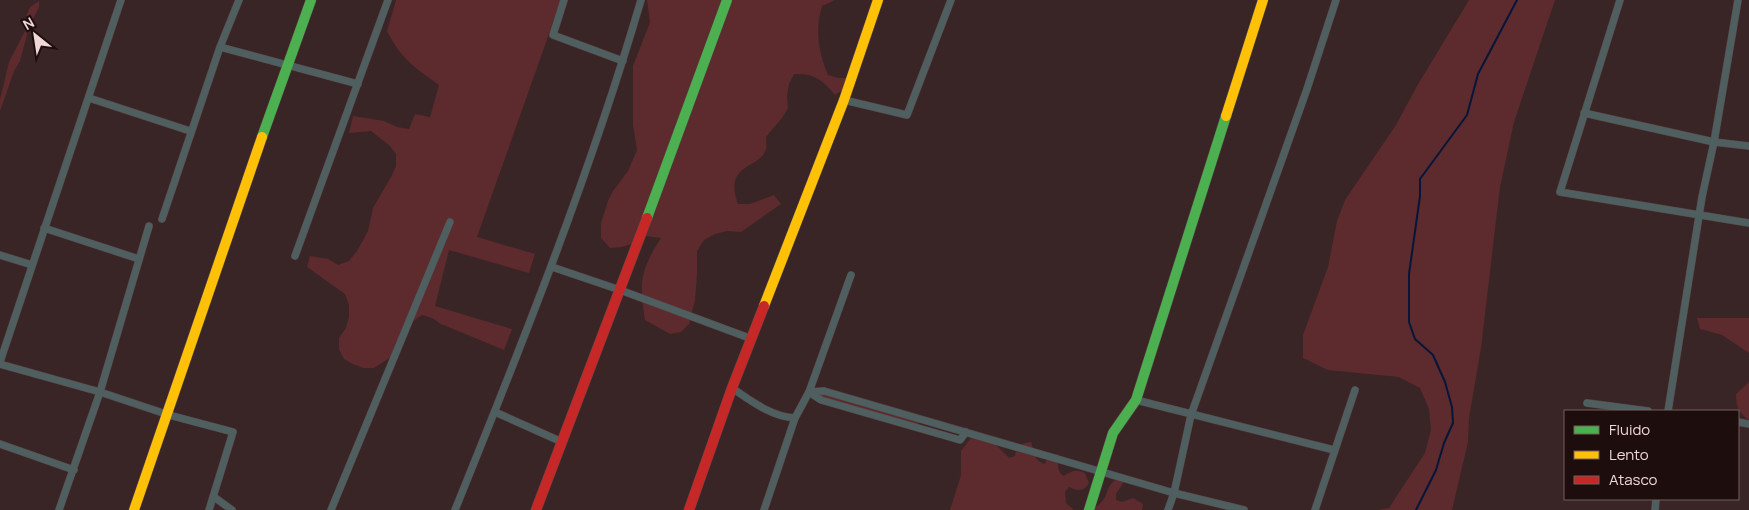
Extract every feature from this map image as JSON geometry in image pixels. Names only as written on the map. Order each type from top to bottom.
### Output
[{"type":"street","points":[[121,0],[0,363],[233,432],[209,510]]},
{"type":"street","points":[[134,510],[169,414],[311,0]]},
{"type":"street","points":[[295,256],[388,0]]},
{"type":"street","points":[[564,0],[552,35],[623,61]]},
{"type":"street","points":[[455,510],[552,267],[587,171],[641,0]]},
{"type":"street","points":[[536,510],[620,290],[727,0]]},
{"type":"street","points":[[689,510],[732,388],[844,100],[878,0]]},
{"type":"street","points":[[844,100],[908,114],[951,0]]},
{"type":"street","points":[[1089,510],[1113,433],[1136,400],[1262,0]]},
{"type":"street","points":[[1168,510],[1174,493],[1191,415],[1307,89],[1336,0]]},
{"type":"street","points":[[1620,0],[1560,192],[1749,223]]},
{"type":"street","points":[[1668,410],[1699,216],[1714,142],[1738,0]]},
{"type":"street","points":[[162,219],[190,131],[237,2]]},
{"type":"street","points":[[220,47],[358,84]]},
{"type":"street","points":[[89,98],[190,131]]},
{"type":"street","points":[[1584,113],[1714,142],[1749,146]]},
{"type":"street","points":[[331,510],[450,222]]},
{"type":"street","points":[[59,510],[100,392],[149,226]]},
{"type":"street","points":[[44,228],[139,260]]},
{"type":"street","points":[[0,255],[32,265]]},
{"type":"street","points":[[552,267],[752,339]]},
{"type":"street","points":[[764,510],[795,418],[809,392],[851,275]]},
{"type":"street","points":[[732,388],[770,412],[795,418]]},
{"type":"street","points":[[1315,510],[1355,390]]},
{"type":"street","points":[[809,392],[824,391],[1174,493],[1244,510]]},
{"type":"street","points":[[809,392],[821,400],[960,440],[966,432]]},
{"type":"street","points":[[1136,400],[1334,450]]},
{"type":"street","points":[[1587,403],[1640,410]]},
{"type":"street","points":[[495,412],[562,442]]},
{"type":"street","points":[[0,444],[74,470]]},
{"type":"street","points":[[214,498],[232,510]]},
{"type":"shaded area","points":[[396,0],[561,0],[477,237],[535,254],[529,273],[449,250],[435,306],[512,329],[504,350],[422,315],[412,322],[394,354],[374,368],[363,368],[344,359],[339,349],[339,338],[346,328],[349,317],[349,305],[345,294],[307,267],[310,256],[328,259],[338,265],[349,261],[368,231],[373,208],[396,166],[396,154],[389,145],[371,131],[349,133],[353,116],[384,121],[397,127],[409,129],[415,114],[430,117],[439,85],[409,62],[392,41],[387,31]]},
{"type":"shaded area","points":[[647,0],[835,0],[822,6],[818,32],[820,49],[828,75],[839,78],[851,78],[844,89],[835,95],[818,78],[794,74],[789,84],[788,108],[766,137],[766,148],[762,156],[744,169],[735,181],[738,204],[750,204],[774,195],[781,204],[741,232],[727,231],[715,234],[704,240],[697,251],[695,300],[689,324],[681,332],[670,334],[645,320],[642,296],[645,268],[661,238],[645,236],[635,243],[610,248],[601,238],[601,223],[608,201],[628,171],[637,150],[633,125],[633,66],[650,22]]},
{"type":"shaded area","points":[[1469,0],[1555,0],[1514,122],[1500,187],[1481,348],[1469,418],[1468,442],[1452,510],[1378,510],[1389,508],[1425,453],[1431,430],[1429,409],[1420,388],[1399,377],[1328,370],[1303,358],[1303,335],[1328,267],[1337,221],[1345,200],[1396,125],[1417,86]]},
{"type":"shaded area","points":[[39,1],[39,7],[29,27],[20,61],[14,71],[0,111],[0,100],[9,62],[25,31],[25,19],[30,7]]},
{"type":"shaded area","points":[[1697,318],[1749,318],[1749,353],[1722,335],[1700,329]]},
{"type":"shaded area","points":[[1749,382],[1749,420],[1739,409],[1736,394]]},
{"type":"shaded area","points":[[819,393],[918,421],[919,423],[917,425],[819,397]]},
{"type":"shaded area","points":[[970,439],[992,441],[1009,458],[1015,456],[1017,450],[1024,443],[1031,442],[1038,460],[1045,464],[1051,454],[1058,454],[1058,469],[1061,474],[1064,476],[1074,471],[1079,471],[1085,473],[1089,483],[1083,489],[1078,490],[1069,487],[1065,492],[1066,503],[1074,510],[950,510],[961,475],[961,451]]},
{"type":"shaded area","points":[[1119,478],[1126,479],[1116,494],[1116,500],[1122,502],[1133,498],[1143,504],[1142,510],[1090,510],[1102,501],[1111,484]]},
{"type":"waterway","points":[[1416,510],[1436,470],[1444,443],[1453,423],[1452,407],[1445,382],[1433,355],[1415,339],[1409,322],[1409,274],[1420,196],[1420,179],[1467,115],[1478,74],[1517,0]]},
{"type":"traffic: fast","points":[[262,137],[311,0]]},
{"type":"traffic: fast","points":[[647,218],[727,0]]},
{"type":"traffic: fast","points":[[1089,510],[1113,433],[1136,400],[1226,116]]},
{"type":"traffic: slow","points":[[764,306],[844,100],[878,0]]},
{"type":"traffic: slow","points":[[1226,116],[1263,0]]},
{"type":"traffic: slow","points":[[134,510],[262,137]]},
{"type":"traffic: jam","points":[[536,510],[647,218]]},
{"type":"traffic: jam","points":[[689,510],[732,388],[764,306]]}]
